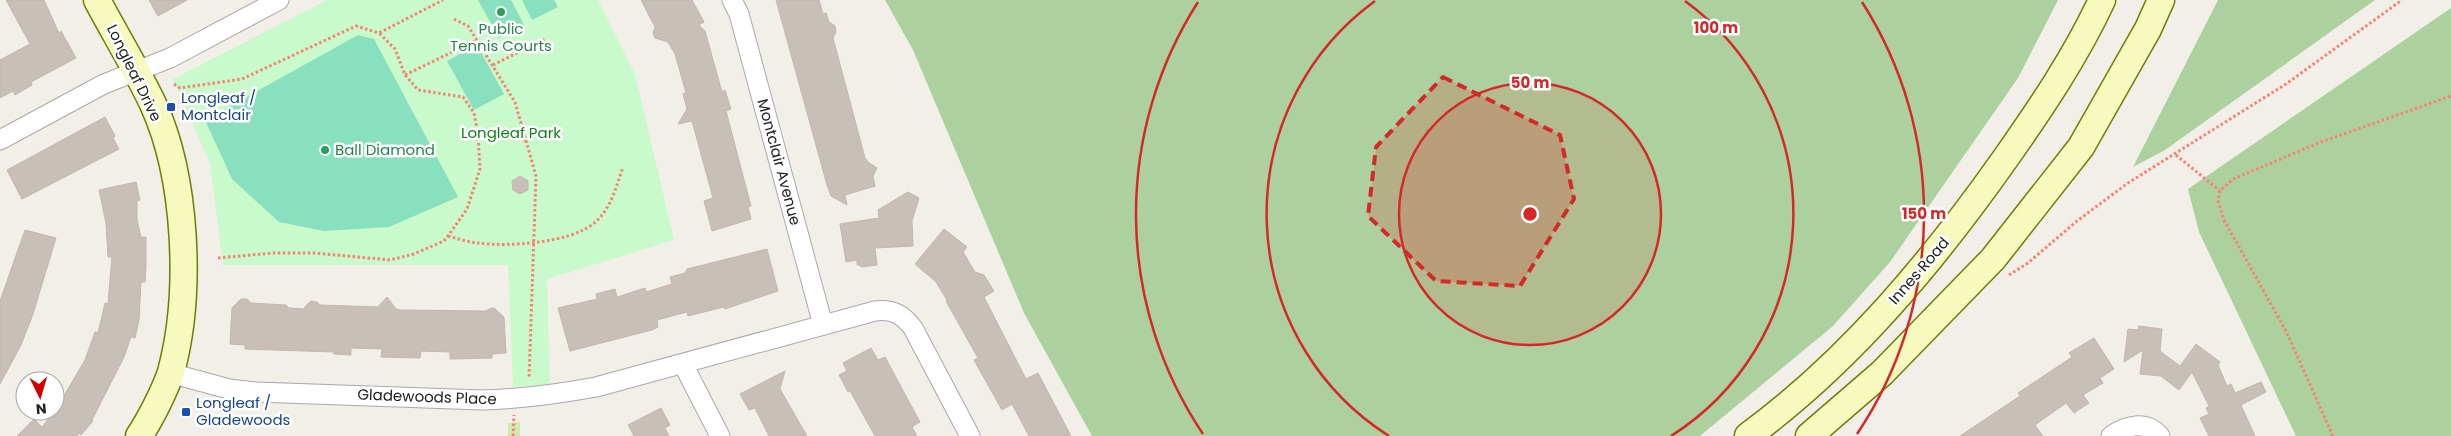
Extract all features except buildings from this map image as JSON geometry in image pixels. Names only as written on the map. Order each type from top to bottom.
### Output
[{"type":"main road","name":"Longleaf Drive","points":[[97,0],[153,104],[168,148],[183,242],[182,290],[176,344],[170,373],[139,436]]},
{"type":"main road","name":"Innes Road","points":[[1748,436],[1821,376],[1892,304],[1958,226],[2040,110],[2088,31],[2102,0]]},
{"type":"main road","points":[[1809,436],[1882,373],[1993,259],[2080,147],[2148,29],[2161,0]]},
{"type":"street","points":[[0,140],[104,84],[170,58],[279,0]]},
{"type":"street","name":"Montclair Avenue","points":[[732,0],[740,14],[823,325]]},
{"type":"street","name":"Gladewoods Place","points":[[170,373],[229,389],[256,392],[482,400],[528,398],[596,387],[875,311],[886,310],[903,316],[913,328],[970,436]]},
{"type":"street","points":[[682,364],[720,436]]},
{"type":"street","points":[[2110,436],[2124,427],[2137,426],[2147,428],[2160,436]]},
{"type":"path","points":[[379,33],[443,0]]},
{"type":"path","points":[[2002,280],[2028,263],[2078,221],[2128,183],[2176,155],[2286,84],[2402,0]]},
{"type":"path","points":[[454,19],[468,26],[515,102],[536,176],[534,301],[528,398]]},
{"type":"path","points":[[174,84],[180,88],[242,78],[356,26],[379,33],[395,49],[405,75],[418,90],[463,97],[474,113],[478,134],[480,169],[467,209],[444,241],[414,254],[390,260],[306,253],[274,253],[218,258]]},
{"type":"path","points":[[493,65],[546,39]]},
{"type":"path","points":[[405,75],[477,40]]},
{"type":"path","points":[[2333,436],[2286,331],[2224,220],[2218,201],[2220,191],[2233,179],[2321,142],[2451,96]]},
{"type":"path","points":[[478,134],[526,140]]},
{"type":"path","points":[[2176,155],[2220,191]]},
{"type":"path","points":[[448,236],[476,243],[503,245],[576,235],[594,223],[612,200],[623,167]]},
{"type":"highlighted area","points":[[1443,77],[1560,135],[1574,199],[1520,286],[1436,281],[1368,216],[1376,147]]},
{"type":"green space","name":"Longleaf Park","points":[[327,0],[598,0],[635,74],[674,240],[547,279],[550,384],[513,387],[508,265],[223,265],[210,163],[173,79]]},
{"type":"green space","name":"Public Tennis Courts","points":[[478,0],[511,0],[524,25],[499,38]]},
{"type":"green space","name":"Public Tennis Courts","points":[[522,0],[554,0],[558,7],[532,20]]},
{"type":"green space","points":[[885,0],[2058,0],[2018,78],[1890,262],[1833,326],[1700,436],[1092,436],[1024,313],[913,50]]},
{"type":"green space","points":[[2218,0],[2375,0],[2165,150],[2133,167]]},
{"type":"green space","points":[[2451,8],[2451,436],[2296,436],[2199,232],[2188,189]]},
{"type":"green space","name":"Ball Diamond","points":[[358,35],[374,39],[458,197],[389,227],[324,231],[279,222],[232,179],[205,120]]},
{"type":"green space","points":[[477,45],[504,94],[474,110],[447,61]]},
{"type":"green space","points":[[520,422],[520,436],[508,436],[508,423]]},
{"type":"place","name":"Public Tennis Courts","points":[[501,12]]},
{"type":"place","name":"Longleaf / Montclair","points":[[171,107]]},
{"type":"place","name":"Ball Diamond","points":[[325,150]]},
{"type":"place","name":"Longleaf / Gladewoods","points":[[186,412]]}]
